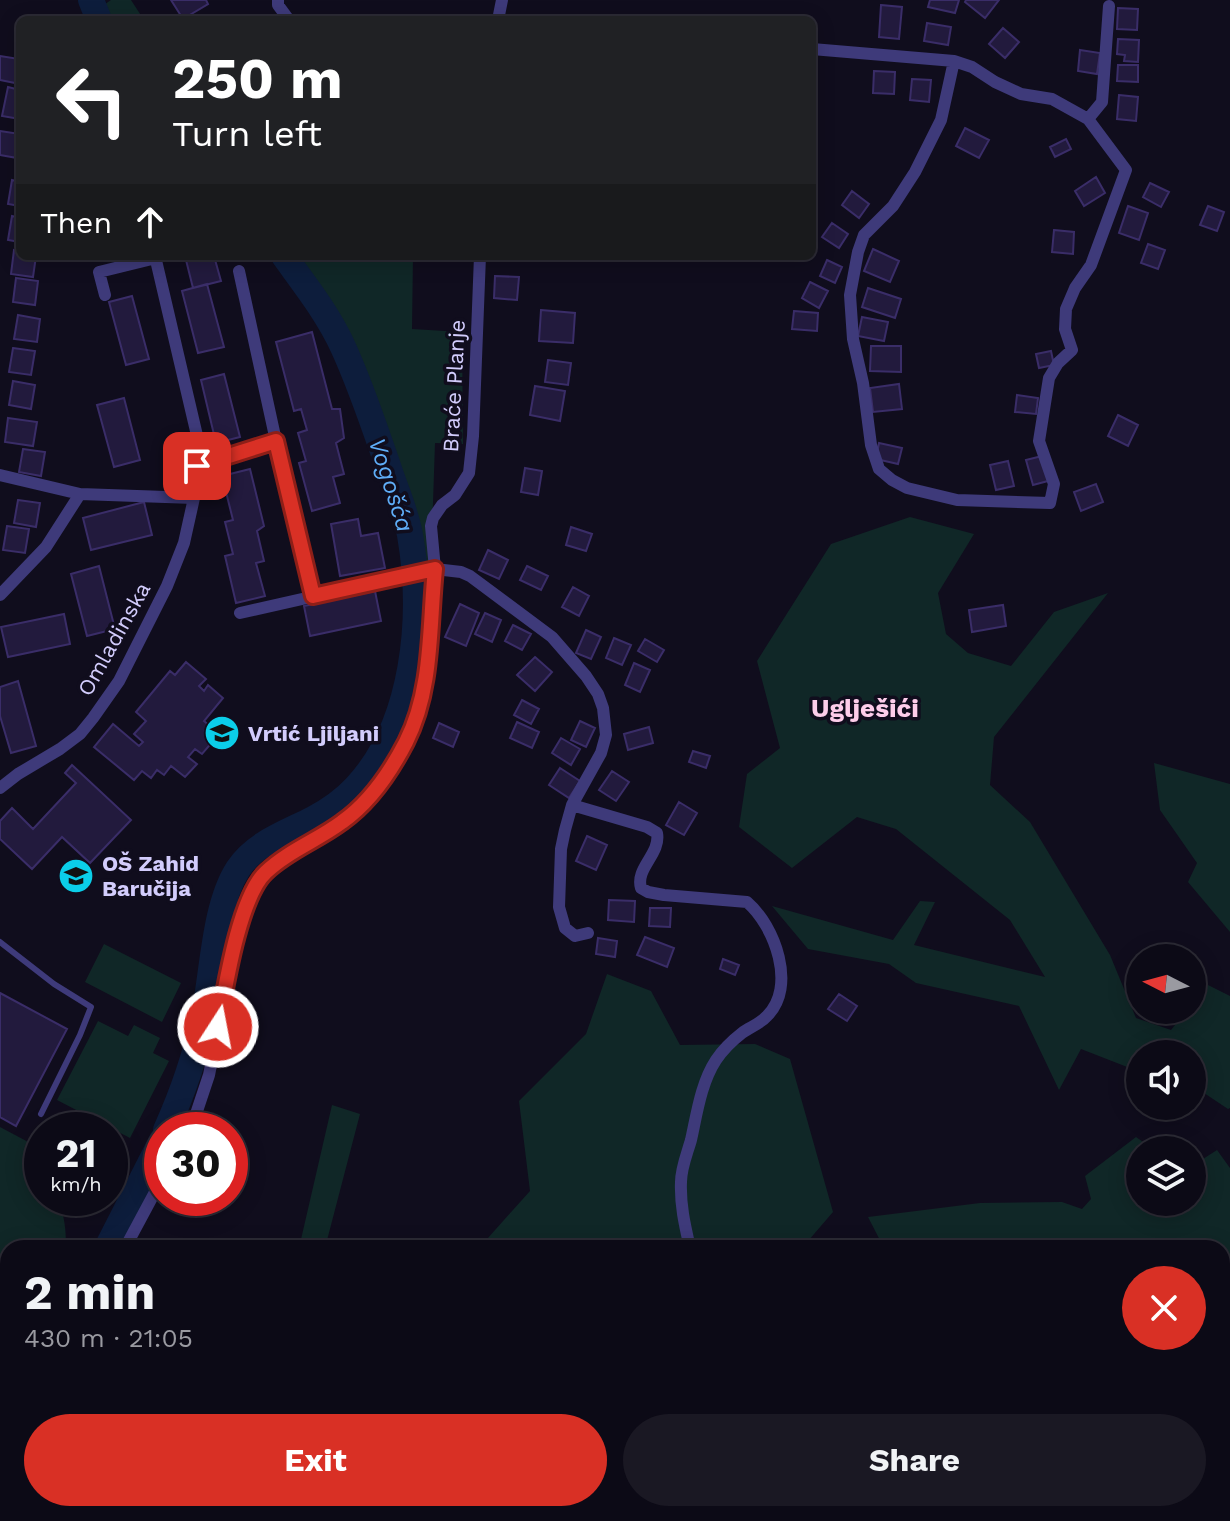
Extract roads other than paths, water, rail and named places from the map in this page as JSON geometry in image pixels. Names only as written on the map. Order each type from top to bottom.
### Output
[{"type":"street","points":[[1088,119],[1102,102],[1109,6]]},
{"type":"street","points":[[816,49],[954,61],[972,67],[1021,94],[1052,99],[1088,119],[1126,170],[1091,265],[1075,288],[1066,309],[1065,329],[1072,350],[1058,363],[1049,378],[1039,441],[1054,484],[1050,503],[957,500],[907,488],[879,469],[871,445],[863,383],[853,339],[850,295],[858,252],[864,235],[893,206],[915,172],[941,120],[954,61]]},
{"type":"street","name":"Omladinska","points":[[105,295],[99,272],[145,260]]},
{"type":"street","name":"Omladinska","points":[[0,788],[80,734],[119,681],[167,586],[184,543],[194,498],[199,444],[157,260]]},
{"type":"street","name":"Braće Planje","points":[[197,1112],[209,1075],[234,951],[249,897],[264,873],[361,806],[391,768],[418,713],[428,654],[431,526],[442,505],[455,495],[469,473],[480,260]]},
{"type":"street","points":[[239,271],[313,596]]},
{"type":"street","points":[[197,466],[276,441]]},
{"type":"street","points":[[0,475],[80,494],[194,498]]},
{"type":"street","points":[[0,595],[46,547],[80,494]]},
{"type":"street","points":[[240,613],[430,570],[461,572],[552,637],[586,676],[603,708],[606,735],[601,753],[572,805],[561,849],[559,907],[565,928],[575,936],[588,933]]},
{"type":"street","points":[[572,805],[647,827],[657,833],[659,841],[640,877],[641,888],[664,895],[747,902],[756,909],[778,953],[782,975],[778,999],[768,1015],[742,1033],[717,1058],[703,1087],[681,1179],[682,1213],[688,1240]]},
{"type":"street","points":[[129,1240],[144,1213]]},
{"type":"lane","points":[[0,942],[54,984],[91,1007],[42,1112]]},
{"type":"waterway","name":"Vogošća","points":[[91,0],[97,16]]},
{"type":"waterway","name":"Vogošća","points":[[173,1112],[197,1044],[219,920],[230,884],[253,852],[341,801],[376,761],[403,701],[415,634],[414,566],[406,518],[343,347],[323,311],[287,260]]},
{"type":"waterway","name":"Vogošća","points":[[111,1240],[144,1175]]},
{"type":"place","name":"Vrtić Ljiljani","points":[[222,733]]},
{"type":"place","name":"OŠ Zahid Baručija","points":[[76,876]]},
{"type":"district","name":"Uglješići","points":[[865,708]]}]
